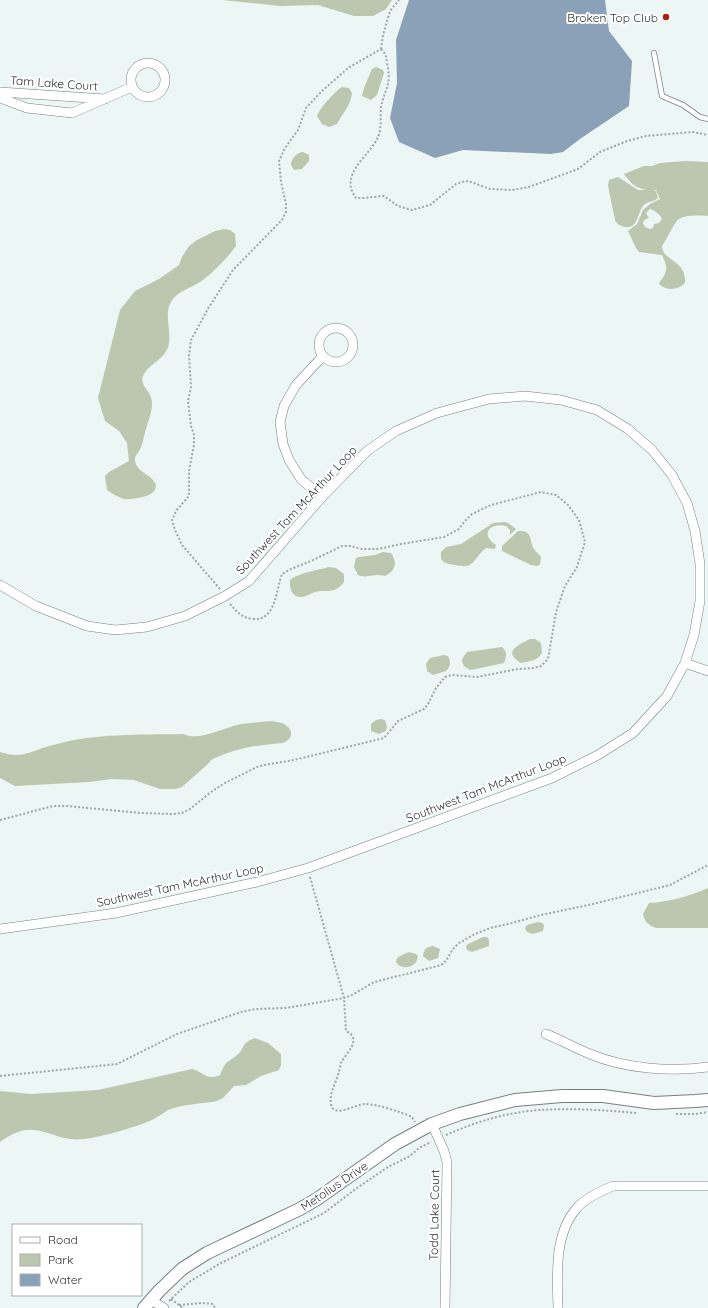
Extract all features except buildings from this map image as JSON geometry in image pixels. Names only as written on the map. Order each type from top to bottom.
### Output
[{"type":"street","name":"Tam Lake Court","points":[[0,98],[27,108],[72,113],[132,87]]},
{"type":"street","name":"Tam Lake Court","points":[[0,92],[106,99]]},
{"type":"street","points":[[322,497],[301,479],[289,460],[283,444],[280,422],[284,406],[296,385],[323,356]]},
{"type":"street","name":"Southwest Tam McArthur Loop","points":[[0,585],[36,606],[87,626],[114,630],[147,627],[184,616],[225,596],[249,582],[322,497],[367,452],[396,431],[437,413],[488,399],[525,396],[561,400],[597,410],[628,429],[652,450],[672,474],[687,503],[700,564],[700,601],[694,635],[685,663],[667,696],[633,733],[598,755],[552,778],[308,868],[257,882],[116,913],[0,929]]},
{"type":"street","points":[[685,663],[708,671]]},
{"type":"street","points":[[546,1034],[591,1055],[634,1066],[667,1070],[708,1067]]},
{"type":"street","name":"Metolius Drive","points":[[148,1304],[182,1270],[207,1253],[317,1200],[395,1144],[432,1124],[460,1114],[515,1100],[562,1096],[603,1096],[654,1103],[708,1100]]},
{"type":"street","name":"Todd Lake Court","points":[[432,1124],[439,1138],[447,1162],[445,1308]]},
{"type":"street","points":[[558,1308],[557,1269],[560,1246],[566,1225],[577,1208],[599,1191],[613,1186],[708,1186]]},
{"type":"street","points":[[148,1304],[166,1306]]},
{"type":"lane","points":[[654,53],[662,96],[683,105],[700,117],[708,119]]},
{"type":"path","points":[[399,0],[390,11],[382,35],[381,49],[386,54],[390,74],[381,106],[379,136],[355,168],[351,186],[352,193],[356,198],[384,196],[398,206],[412,210],[430,205],[456,184],[465,181],[490,189],[512,190],[529,187],[578,170],[600,152],[626,141],[646,136],[693,132],[708,135]]},
{"type":"path","points":[[0,820],[53,806],[141,813],[182,813],[190,809],[225,783],[257,767],[294,760],[384,738],[398,721],[424,708],[428,704],[436,688],[445,678],[453,675],[477,677],[518,669],[534,668],[541,666],[548,659],[556,612],[565,586],[577,567],[585,542],[579,520],[568,505],[556,495],[540,492],[492,505],[472,514],[459,529],[444,537],[378,549],[362,549],[342,546],[282,574],[270,612],[259,620],[241,616],[231,605],[218,587],[182,545],[172,520],[176,511],[189,496],[189,472],[194,445],[194,435],[191,426],[188,401],[191,387],[189,356],[191,340],[209,307],[233,270],[282,220],[286,212],[279,161],[285,148],[298,130],[306,108],[321,92],[348,68],[381,49]]},
{"type":"path","points":[[0,1076],[117,1064],[177,1034],[241,1012],[256,1009],[286,1008],[344,998],[374,982],[443,964],[459,943],[490,928],[541,914],[593,904],[670,885],[708,865]]},
{"type":"path","points":[[308,868],[344,998],[346,1031],[350,1033],[353,1038],[353,1045],[341,1064],[331,1094],[331,1106],[334,1110],[338,1111],[359,1105],[373,1105],[412,1117],[419,1131]]},
{"type":"path","points":[[166,1306],[171,1299],[189,1282],[221,1263],[324,1213],[388,1167],[410,1156],[419,1148],[462,1128],[498,1117],[539,1110],[579,1109],[642,1113]]},
{"type":"path","points":[[672,1114],[696,1114],[708,1112]]},
{"type":"path","points":[[171,1299],[182,1308]]},
{"type":"path","points":[[179,1305],[202,1303],[213,1304],[215,1308]]},
{"type":"green space","points":[[222,0],[392,0],[386,9],[373,16],[354,16],[318,5],[280,6]]},
{"type":"green space","points":[[376,67],[383,70],[384,73],[377,95],[371,100],[362,96],[372,69]]},
{"type":"green space","points":[[342,87],[349,88],[352,93],[348,105],[337,124],[329,127],[322,124],[317,116],[328,100]]},
{"type":"green space","points":[[303,152],[309,155],[309,161],[302,169],[294,170],[291,165],[292,160],[295,156]]},
{"type":"green space","points":[[685,161],[708,162],[708,216],[682,217],[675,223],[662,246],[666,255],[679,265],[685,275],[685,283],[673,289],[663,287],[659,283],[664,276],[666,269],[662,255],[639,252],[628,231],[637,224],[643,210],[650,204],[660,199],[656,190],[653,190],[656,191],[658,198],[644,205],[635,223],[630,227],[625,227],[619,225],[615,220],[608,186],[609,180],[618,177],[638,190],[646,190],[634,185],[624,174],[644,166],[652,166],[660,163]],"holes":[[[650,209],[659,214],[662,219],[659,223],[654,224],[653,228],[650,229],[645,227],[643,223],[644,220],[649,218],[646,213]]]},
{"type":"green space","points":[[224,229],[230,230],[235,234],[236,246],[221,264],[200,282],[180,293],[173,299],[168,309],[168,348],[143,376],[142,380],[150,395],[152,406],[142,444],[135,457],[135,461],[136,465],[141,471],[154,481],[156,488],[150,494],[143,497],[124,499],[107,490],[105,476],[109,472],[129,461],[127,443],[119,431],[105,421],[98,398],[120,310],[135,291],[159,279],[179,265],[189,246],[215,231]]},
{"type":"green space","points":[[505,522],[516,529],[510,535],[510,530],[506,526],[500,525],[491,528],[489,530],[488,537],[496,545],[495,549],[486,548],[473,562],[467,566],[449,564],[441,559],[441,552],[446,547],[461,544],[493,523]]},
{"type":"green space","points":[[518,531],[526,532],[530,536],[532,546],[541,557],[540,564],[538,566],[531,565],[502,551],[502,546]]},
{"type":"green space","points":[[383,552],[391,553],[393,557],[395,563],[391,572],[385,576],[358,575],[354,567],[356,558]]},
{"type":"green space","points":[[329,567],[336,568],[344,574],[344,582],[337,589],[330,591],[319,591],[302,597],[295,596],[293,594],[290,588],[290,580],[303,574]]},
{"type":"green space","points":[[530,639],[535,639],[541,643],[542,653],[536,659],[521,663],[515,659],[512,652],[517,646]]},
{"type":"green space","points":[[502,647],[506,653],[504,663],[471,670],[463,665],[462,659],[467,652]]},
{"type":"green space","points":[[444,655],[448,656],[450,660],[450,666],[446,671],[433,675],[427,671],[426,664],[430,658]]},
{"type":"green space","points":[[376,720],[385,720],[387,727],[386,731],[379,734],[371,731],[371,724]]},
{"type":"green space","points":[[272,721],[286,725],[290,730],[291,736],[287,741],[283,743],[263,745],[229,752],[211,760],[182,787],[176,789],[160,789],[134,780],[112,779],[89,782],[15,786],[0,778],[0,752],[21,755],[53,745],[85,738],[184,734],[197,736],[241,724]]},
{"type":"green space","points":[[708,888],[708,928],[656,928],[647,923],[643,914],[649,903],[679,898]]},
{"type":"green space","points":[[538,922],[544,925],[543,931],[532,934],[526,931],[525,928],[527,925]]},
{"type":"green space","points":[[483,937],[487,937],[489,940],[489,946],[472,952],[467,950],[466,946],[468,944]]},
{"type":"green space","points":[[433,946],[440,949],[438,958],[429,961],[423,956],[423,954],[426,949]]},
{"type":"green space","points":[[409,952],[418,956],[414,965],[405,967],[398,965],[396,962],[397,958]]},
{"type":"green space","points":[[255,1038],[268,1043],[281,1054],[281,1065],[279,1070],[261,1076],[246,1085],[234,1086],[223,1098],[217,1101],[174,1108],[145,1123],[91,1138],[72,1139],[34,1130],[24,1130],[13,1134],[0,1142],[0,1091],[31,1094],[98,1090],[192,1069],[208,1077],[215,1077],[220,1075],[226,1063],[239,1054],[247,1042]]},
{"type":"water","points":[[409,0],[605,0],[609,31],[632,61],[629,106],[563,152],[551,154],[463,150],[435,158],[399,142],[390,118],[397,83],[396,40]]},
{"type":"place","name":"Broken Top Club","points":[[666,17]]}]
